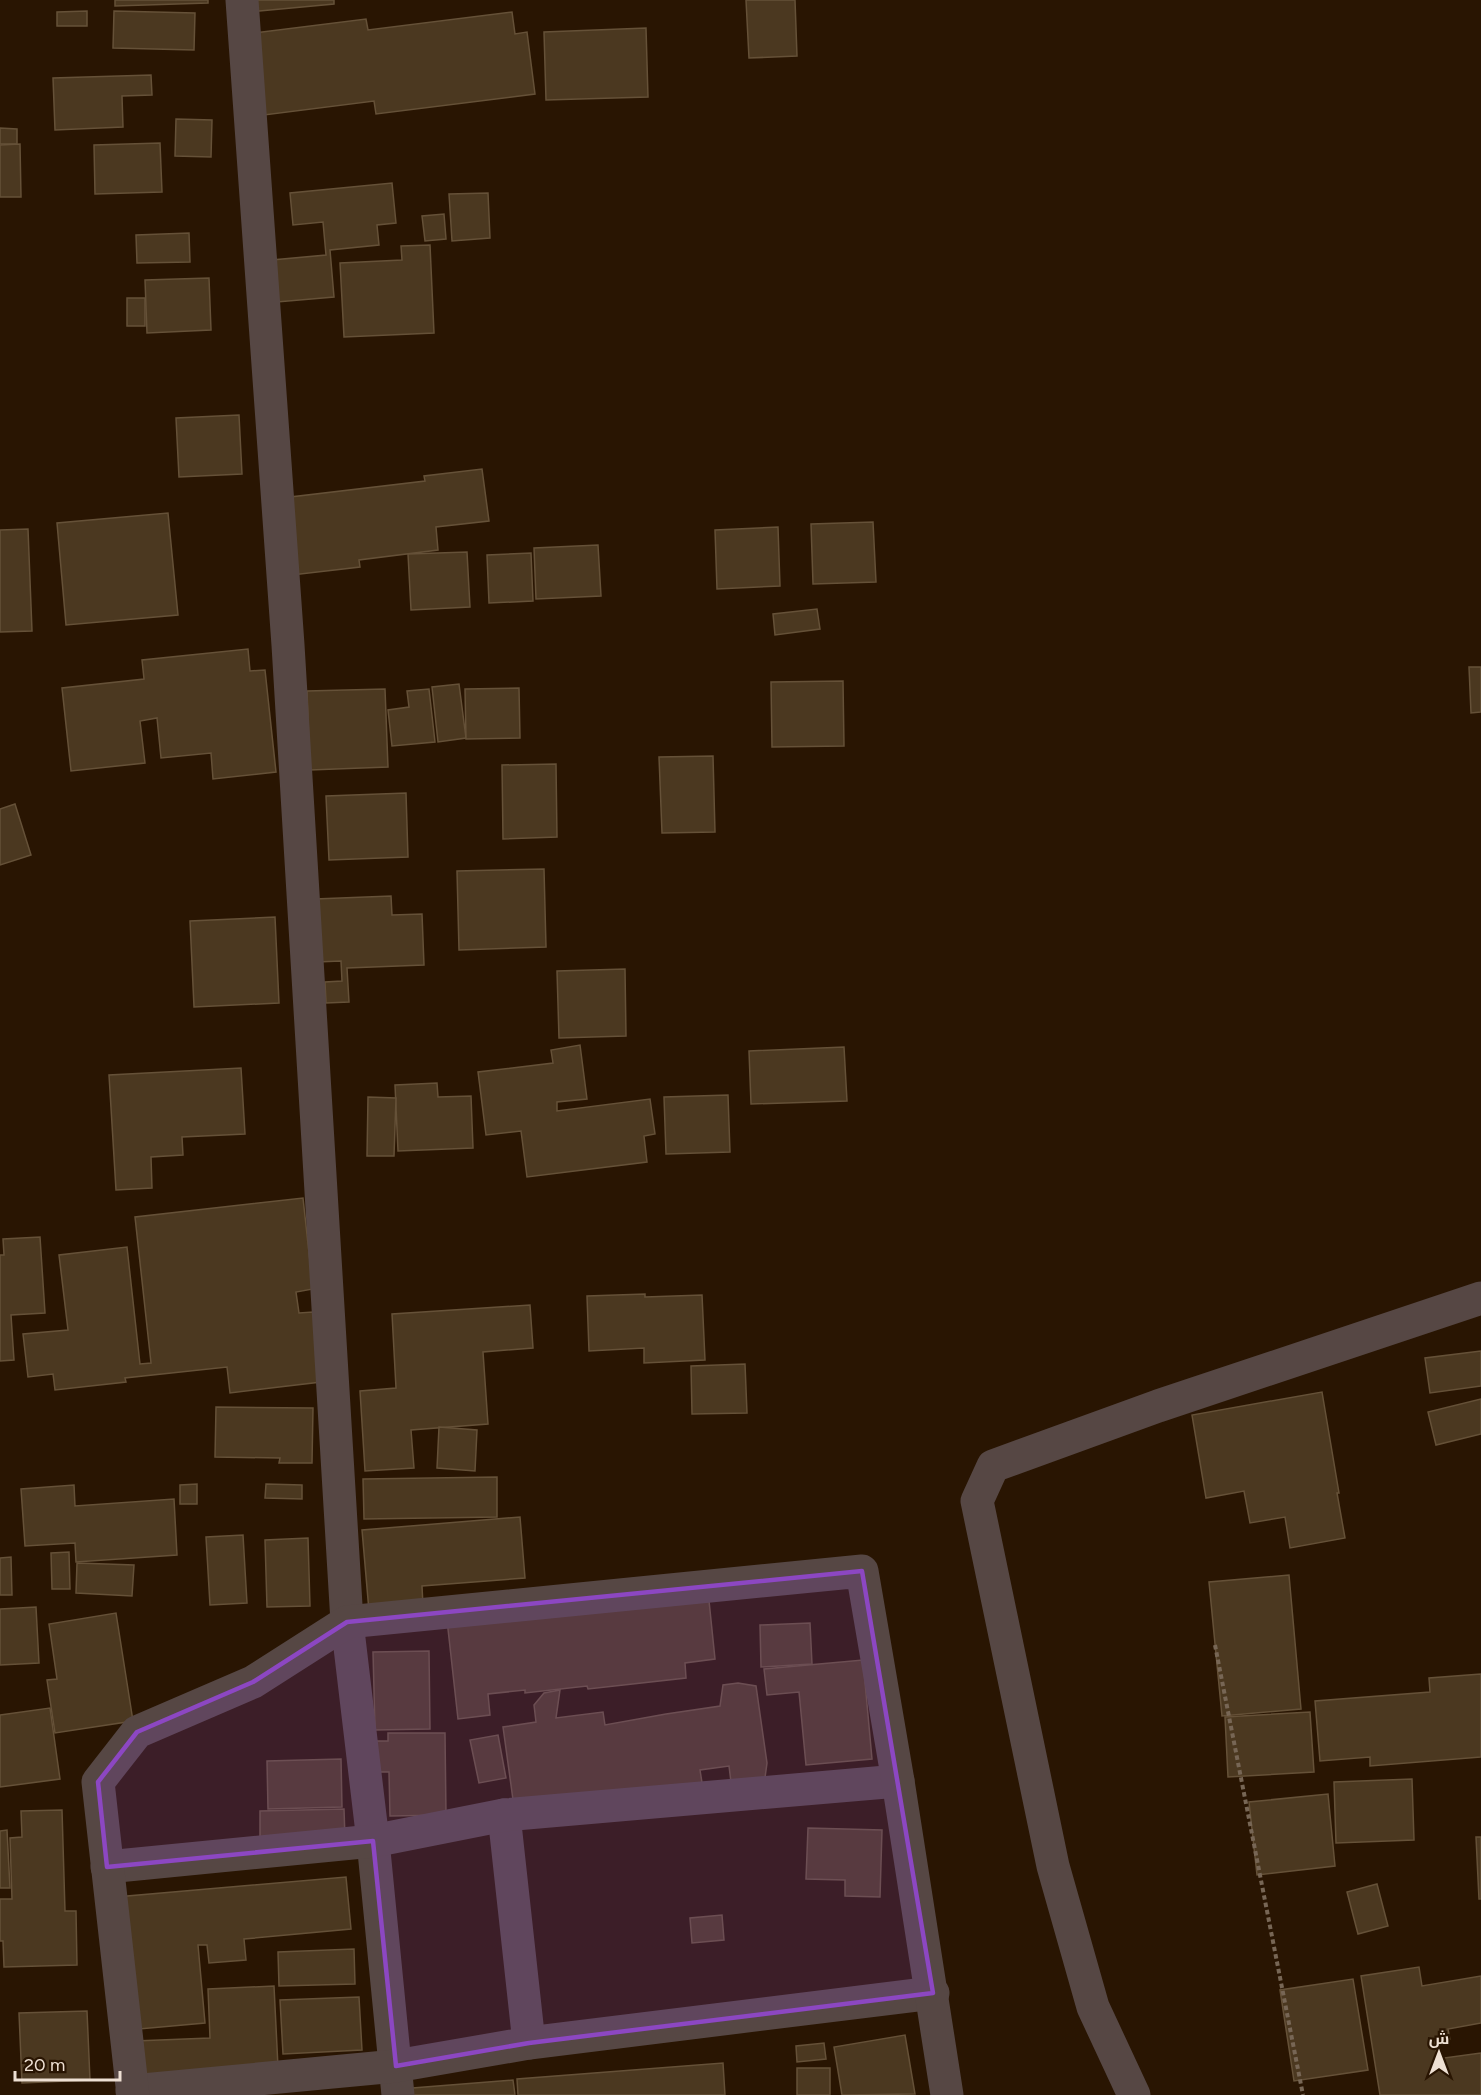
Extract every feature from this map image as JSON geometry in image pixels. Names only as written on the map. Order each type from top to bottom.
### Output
[{"type":"street","points":[[242,0],[288,645],[346,1622],[373,1841],[397,2081]]},
{"type":"street","points":[[1134,2095],[1093,2007],[1053,1866],[977,1501],[993,1466],[1158,1406],[1481,1298]]},
{"type":"street","points":[[933,1993],[529,2043],[397,2081],[133,2093],[98,1782],[138,1732],[253,1682],[346,1622],[862,1571],[933,1993],[947,2095]]},
{"type":"street","points":[[108,1867],[373,1841],[504,1815],[898,1781]]},
{"type":"street","points":[[504,1815],[529,2043]]},
{"type":"path","points":[[1215,1644],[1303,2095]]},
{"type":"highlighted area","points":[[862,1571],[933,1993],[529,2043],[396,2066],[373,1841],[107,1867],[98,1782],[137,1732],[253,1682],[347,1622]]},
{"type":"building","points":[[115,0],[208,0],[208,3],[115,6]]},
{"type":"building","points":[[247,0],[334,0],[334,4],[248,12]]},
{"type":"building","points":[[746,0],[795,0],[797,56],[749,58]]},
{"type":"building","points":[[87,11],[87,26],[57,26],[57,12]]},
{"type":"building","points":[[114,11],[195,13],[194,50],[113,48]]},
{"type":"building","points":[[512,12],[515,34],[527,32],[535,94],[376,114],[374,101],[264,115],[254,33],[366,19],[368,30]]},
{"type":"building","points":[[646,28],[648,97],[546,100],[544,32]]},
{"type":"building","points":[[151,75],[152,95],[122,96],[123,127],[55,130],[53,78]]},
{"type":"building","points":[[176,119],[212,120],[211,157],[175,156]]},
{"type":"building","points":[[0,128],[17,129],[17,144],[0,144]]},
{"type":"building","points":[[160,143],[162,192],[95,194],[94,145]]},
{"type":"building","points":[[20,144],[21,197],[0,197],[0,145]]},
{"type":"building","points":[[392,183],[396,223],[377,225],[379,245],[330,250],[334,297],[277,302],[272,260],[326,255],[323,222],[293,225],[290,193]]},
{"type":"building","points":[[488,193],[490,238],[452,241],[449,194]]},
{"type":"building","points":[[444,214],[446,239],[425,241],[422,216]]},
{"type":"building","points":[[189,233],[190,262],[137,263],[136,235]]},
{"type":"building","points":[[430,245],[434,333],[344,337],[340,263],[402,260],[401,246]]},
{"type":"building","points":[[209,278],[211,330],[147,333],[145,280]]},
{"type":"building","points":[[127,298],[145,298],[145,326],[127,326]]},
{"type":"building","points":[[239,415],[242,474],[179,477],[176,418]]},
{"type":"building","points":[[482,469],[489,521],[436,527],[438,550],[359,560],[360,567],[292,575],[282,498],[425,481],[424,476]]},
{"type":"building","points":[[168,513],[178,615],[66,625],[57,523]]},
{"type":"building","points":[[873,522],[876,582],[813,584],[811,524]]},
{"type":"building","points":[[778,527],[780,586],[717,589],[715,530]]},
{"type":"building","points":[[28,529],[32,631],[0,632],[0,530]]},
{"type":"building","points":[[598,545],[601,596],[536,599],[534,548]]},
{"type":"building","points":[[467,552],[470,607],[411,610],[408,554]]},
{"type":"building","points":[[531,553],[533,601],[489,603],[487,555]]},
{"type":"building","points":[[817,609],[820,629],[775,635],[773,614]]},
{"type":"building","points":[[248,649],[250,671],[265,670],[276,772],[213,779],[211,753],[161,758],[157,718],[140,721],[145,763],[71,771],[62,688],[144,679],[142,660]]},
{"type":"building","points":[[1469,667],[1481,667],[1481,712],[1471,713]]},
{"type":"building","points":[[843,681],[844,746],[772,747],[771,682]]},
{"type":"building","points":[[459,684],[466,738],[438,742],[432,687]]},
{"type":"building","points":[[519,688],[520,738],[466,739],[465,689]]},
{"type":"building","points":[[385,689],[388,767],[310,770],[307,691]]},
{"type":"building","points":[[429,689],[435,742],[392,746],[388,710],[409,707],[407,691]]},
{"type":"building","points":[[713,756],[715,832],[662,833],[659,757]]},
{"type":"building","points":[[556,764],[557,837],[503,839],[502,765]]},
{"type":"building","points":[[406,793],[408,857],[329,860],[326,796]]},
{"type":"building","points":[[15,804],[31,855],[0,865],[0,809]]},
{"type":"building","points":[[544,869],[546,947],[459,950],[457,871]]},
{"type":"building","points":[[391,896],[392,915],[422,914],[424,965],[347,968],[349,1002],[326,1003],[325,982],[342,981],[341,961],[317,962],[315,899]]},
{"type":"building","points":[[275,917],[279,1003],[194,1007],[190,921]]},
{"type":"building","points":[[625,969],[626,1036],[559,1038],[557,971]]},
{"type":"building","points":[[580,1045],[587,1099],[557,1102],[557,1111],[650,1099],[655,1134],[644,1136],[647,1162],[527,1177],[521,1131],[486,1135],[478,1072],[553,1063],[551,1050]]},
{"type":"building","points":[[844,1047],[847,1101],[751,1104],[749,1051]]},
{"type":"building","points":[[241,1068],[245,1134],[182,1137],[183,1155],[151,1157],[152,1188],[116,1190],[109,1075]]},
{"type":"building","points":[[437,1083],[438,1097],[471,1096],[473,1148],[398,1151],[395,1085]]},
{"type":"building","points":[[728,1095],[730,1152],[666,1154],[664,1097]]},
{"type":"building","points":[[368,1097],[396,1098],[394,1156],[367,1156]]},
{"type":"building","points":[[303,1198],[313,1289],[296,1292],[299,1313],[313,1312],[321,1382],[230,1393],[227,1367],[125,1378],[126,1382],[55,1390],[53,1374],[28,1377],[23,1334],[68,1330],[59,1255],[127,1247],[140,1364],[151,1363],[135,1217]]},
{"type":"building","points":[[40,1237],[45,1313],[11,1315],[14,1360],[0,1361],[0,1255],[4,1255],[3,1239]]},
{"type":"building","points":[[645,1294],[645,1297],[702,1295],[705,1360],[644,1363],[644,1348],[589,1351],[587,1296]]},
{"type":"building","points":[[530,1305],[533,1348],[483,1352],[488,1424],[411,1430],[414,1468],[365,1471],[360,1391],[396,1388],[392,1314]]},
{"type":"building","points":[[1481,1351],[1481,1386],[1430,1393],[1425,1358]]},
{"type":"building","points":[[745,1364],[747,1413],[692,1414],[691,1366]]},
{"type":"building","points":[[1322,1392],[1345,1538],[1290,1548],[1285,1517],[1250,1523],[1244,1491],[1206,1498],[1192,1415]]},
{"type":"building","points":[[1481,1399],[1481,1434],[1436,1445],[1428,1412]]},
{"type":"building","points":[[216,1407],[313,1408],[312,1463],[279,1463],[280,1458],[215,1457]]},
{"type":"building","points":[[439,1427],[477,1430],[475,1471],[437,1468]]},
{"type":"building","points":[[497,1477],[497,1517],[364,1519],[363,1479]]},
{"type":"building","points":[[197,1484],[197,1504],[180,1504],[180,1485]]},
{"type":"building","points":[[266,1484],[302,1485],[302,1499],[265,1498]]},
{"type":"building","points":[[74,1485],[75,1506],[174,1499],[177,1555],[76,1562],[75,1543],[25,1546],[21,1489]]},
{"type":"building","points":[[520,1517],[525,1578],[422,1586],[423,1606],[369,1611],[362,1530]]},
{"type":"building","points":[[243,1535],[247,1603],[210,1605],[206,1537]]},
{"type":"building","points":[[308,1538],[310,1606],[267,1607],[265,1540]]},
{"type":"building","points":[[69,1552],[70,1589],[52,1589],[51,1553]]},
{"type":"building","points":[[11,1557],[12,1595],[0,1595],[0,1558]]},
{"type":"building","points":[[77,1563],[134,1565],[132,1596],[76,1593]]},
{"type":"building","points":[[1289,1575],[1301,1709],[1222,1716],[1209,1582]]},
{"type":"building","points":[[708,1591],[715,1659],[685,1663],[686,1678],[588,1689],[587,1686],[525,1693],[525,1690],[488,1694],[490,1715],[458,1719],[447,1620]]},
{"type":"building","points":[[36,1607],[39,1663],[0,1665],[0,1609]]},
{"type":"building","points":[[116,1613],[133,1721],[55,1733],[47,1680],[57,1679],[49,1624]]},
{"type":"building","points":[[810,1623],[812,1664],[761,1667],[760,1625]]},
{"type":"building","points":[[429,1651],[430,1729],[375,1730],[373,1652]]},
{"type":"building","points":[[863,1660],[872,1759],[806,1765],[799,1692],[767,1695],[764,1669]]},
{"type":"building","points":[[1481,1674],[1481,1757],[1370,1766],[1370,1757],[1320,1761],[1315,1701],[1430,1692],[1429,1678]]},
{"type":"building","points":[[738,1683],[756,1686],[767,1763],[764,1785],[732,1790],[729,1766],[700,1770],[703,1789],[514,1807],[503,1727],[536,1722],[534,1705],[544,1693],[560,1690],[556,1718],[603,1712],[605,1725],[720,1706],[723,1685]]},
{"type":"building","points":[[50,1708],[60,1779],[0,1787],[0,1715]]},
{"type":"building","points":[[1310,1712],[1314,1772],[1228,1777],[1225,1717]]},
{"type":"building","points":[[388,1733],[445,1733],[446,1815],[390,1816],[389,1772],[363,1772],[362,1741],[388,1741]]},
{"type":"building","points":[[498,1735],[506,1778],[479,1783],[470,1740]]},
{"type":"building","points":[[341,1759],[342,1807],[268,1809],[267,1761]]},
{"type":"building","points":[[1412,1779],[1414,1840],[1336,1843],[1334,1782]]},
{"type":"building","points":[[1328,1794],[1335,1866],[1257,1875],[1249,1802]]},
{"type":"building","points":[[344,1809],[345,1838],[260,1840],[260,1811]]},
{"type":"building","points":[[62,1810],[65,1911],[76,1911],[77,1965],[4,1967],[3,1941],[0,1941],[0,1899],[12,1899],[10,1838],[22,1837],[21,1811]]},
{"type":"building","points":[[808,1828],[882,1830],[880,1897],[845,1896],[845,1880],[806,1879]]},
{"type":"building","points":[[7,1830],[10,1888],[0,1888],[0,1831]]},
{"type":"building","points":[[1476,1837],[1481,1837],[1481,1899],[1479,1899]]},
{"type":"building","points":[[346,1877],[351,1929],[244,1939],[246,1960],[209,1963],[207,1945],[198,1945],[205,2023],[128,2030],[116,1897]]},
{"type":"building","points":[[1377,1884],[1388,1926],[1358,1934],[1347,1892]]},
{"type":"building","points":[[722,1915],[724,1940],[692,1943],[690,1918]]},
{"type":"building","points":[[354,1949],[355,1984],[279,1986],[278,1952]]},
{"type":"building","points":[[1419,1967],[1422,1986],[1481,1976],[1481,2023],[1448,2029],[1450,2040],[1435,2042],[1437,2059],[1481,2053],[1481,2095],[1380,2095],[1361,1976]]},
{"type":"building","points":[[1353,1979],[1368,2070],[1294,2081],[1280,1990]]},
{"type":"building","points":[[274,1986],[278,2067],[137,2081],[135,2041],[210,2038],[208,1989]]},
{"type":"building","points":[[359,1997],[362,2050],[283,2054],[280,2000]]},
{"type":"building","points":[[87,2011],[90,2080],[22,2083],[19,2013]]},
{"type":"building","points":[[905,2035],[915,2094],[842,2095],[834,2047]]},
{"type":"building","points":[[824,2043],[826,2059],[797,2062],[796,2046]]},
{"type":"building","points":[[723,2063],[725,2095],[518,2095],[517,2079]]},
{"type":"building","points":[[797,2068],[830,2068],[830,2095],[797,2095]]},
{"type":"building","points":[[513,2080],[515,2095],[400,2095],[400,2089]]}]
